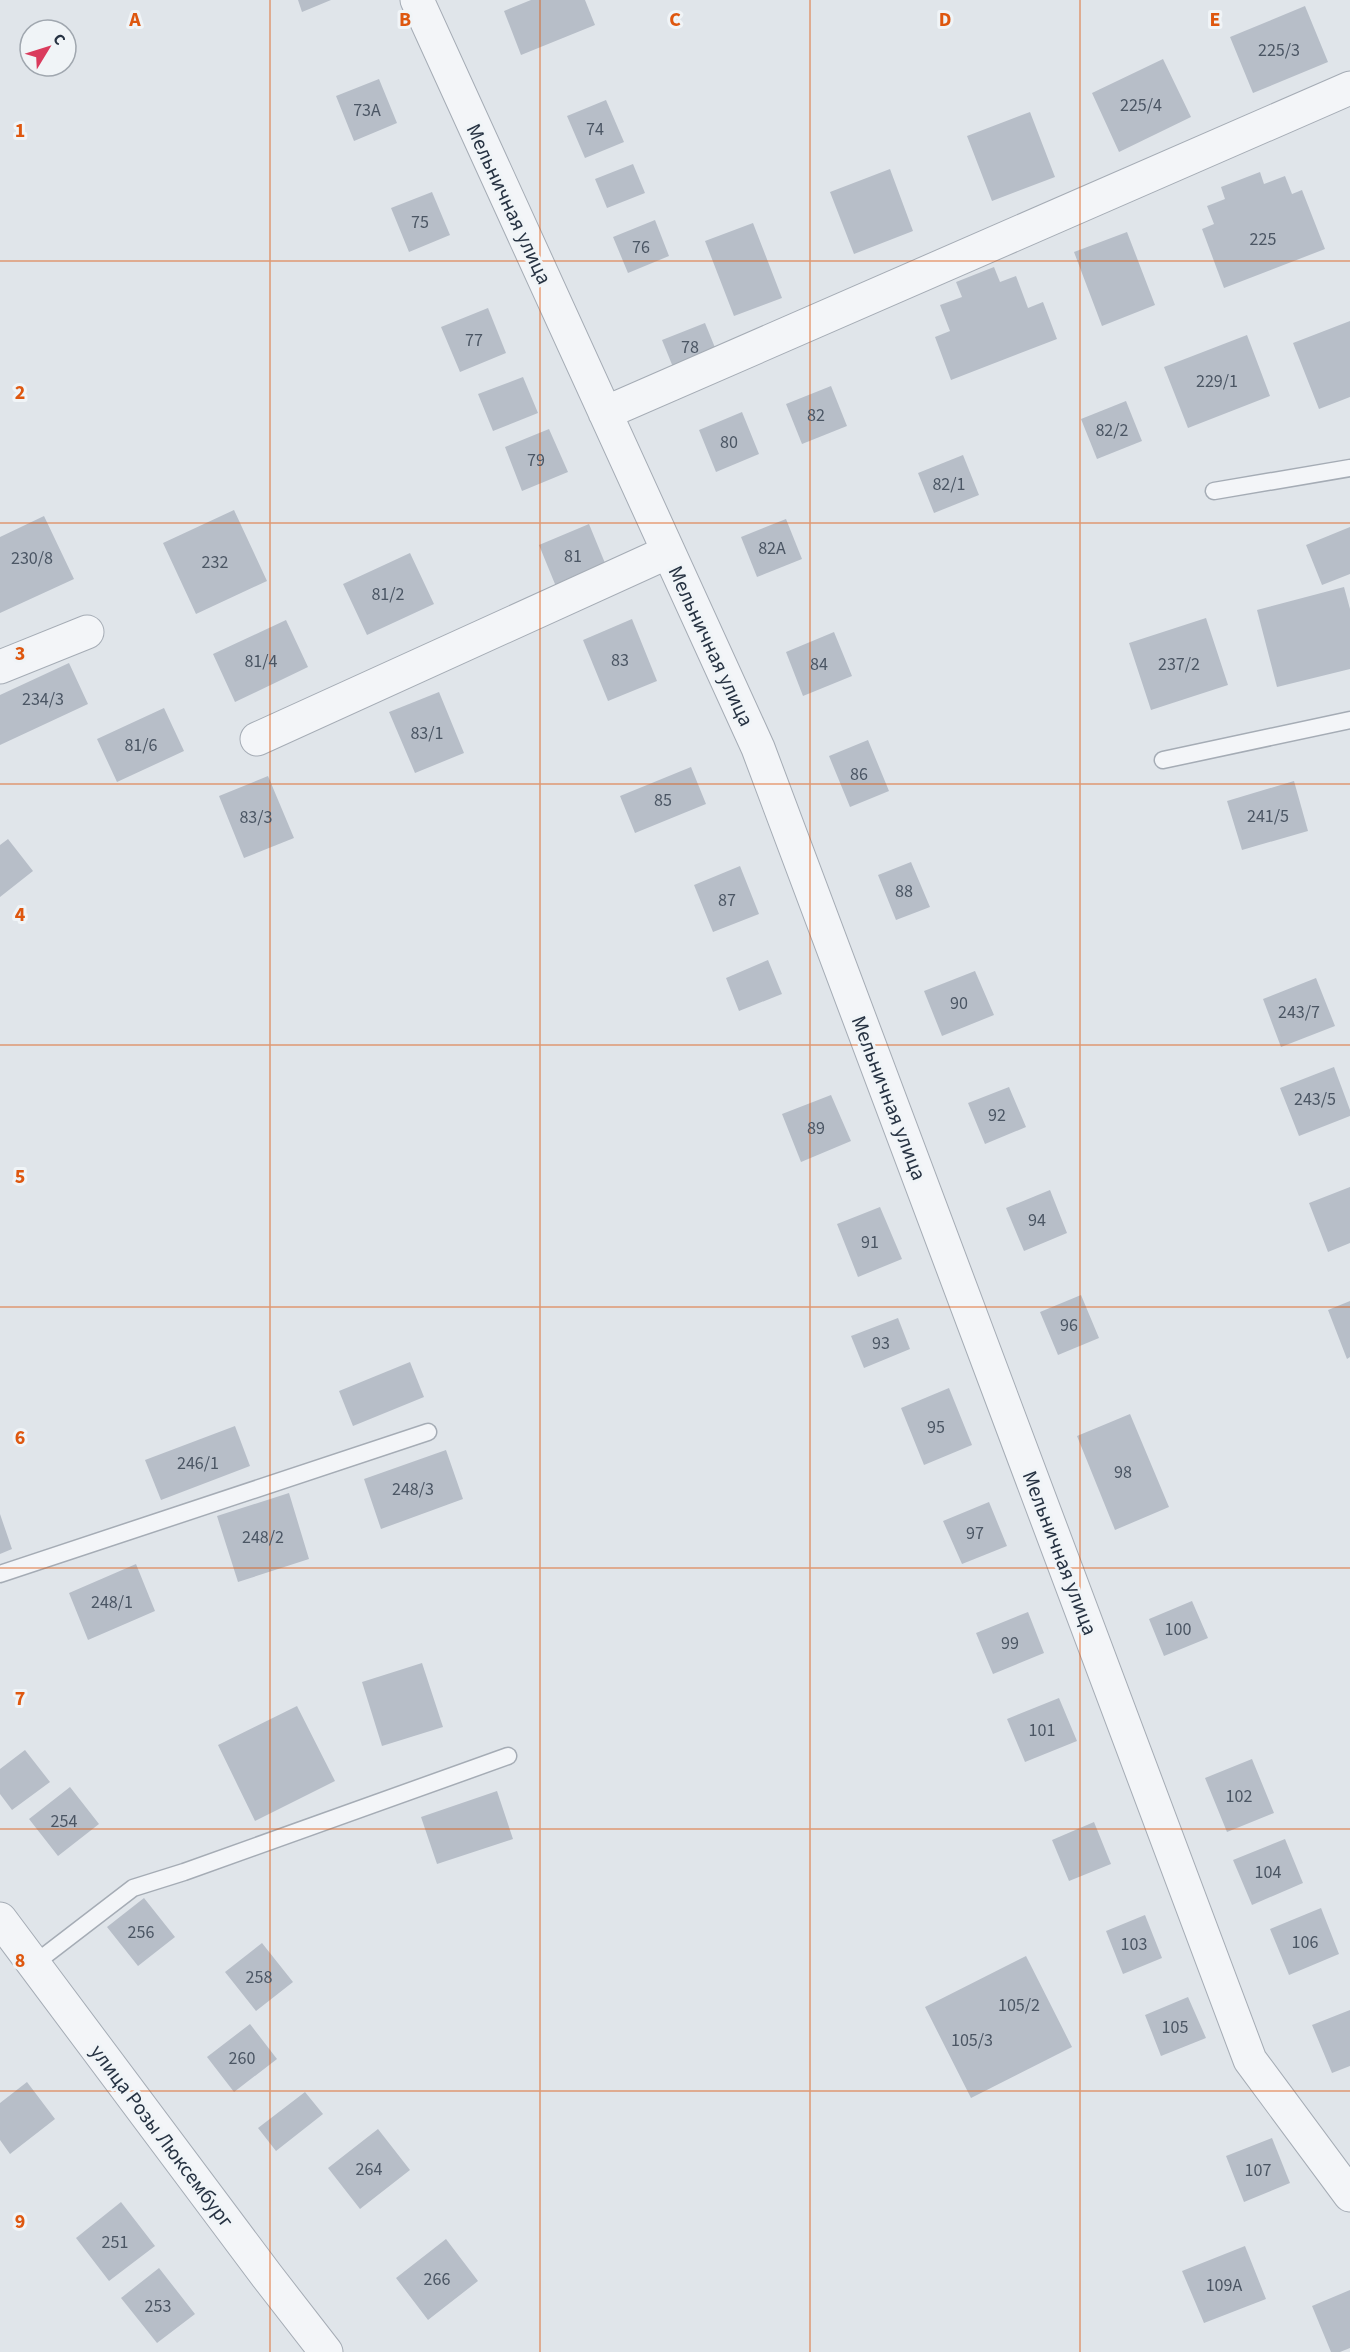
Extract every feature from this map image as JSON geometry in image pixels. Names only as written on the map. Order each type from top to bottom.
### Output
[{"type":"street","name":"Мельничная улица","points":[[417,0],[758,748],[1250,2060],[1350,2195]]},
{"type":"street","points":[[605,413],[1350,88]]},
{"type":"street","points":[[257,739],[668,552]]},
{"type":"street","points":[[0,667],[87,632]]},
{"type":"street","name":"улица Розы Люксембург","points":[[0,1918],[326,2352]]},
{"type":"lane","points":[[1214,492],[1350,468]]},
{"type":"lane","points":[[1163,760],[1350,720]]},
{"type":"lane","points":[[0,1574],[428,1432]]},
{"type":"lane","points":[[34,1964],[133,1888],[508,1756]]},
{"type":"building","points":[[298,0],[331,0],[302,12]]},
{"type":"building","points":[[531,0],[585,0],[595,25],[521,55],[504,11]]},
{"type":"building","points":[[1305,6],[1328,62],[1253,93],[1230,37]]},
{"type":"building","points":[[1163,59],[1191,117],[1119,152],[1092,93]]},
{"type":"building","points":[[379,79],[397,123],[354,141],[336,96]]},
{"type":"building","points":[[606,100],[624,142],[585,158],[567,116]]},
{"type":"building","points":[[1030,112],[1055,177],[992,201],[967,136]]},
{"type":"building","points":[[633,164],[645,193],[607,208],[595,179]]},
{"type":"building","points":[[890,169],[913,231],[854,254],[830,192]]},
{"type":"building","points":[[1260,172],[1264,184],[1285,176],[1292,194],[1302,190],[1325,249],[1224,288],[1202,229],[1214,224],[1207,206],[1225,199],[1221,187]]},
{"type":"building","points":[[432,192],[450,235],[409,252],[391,208]]},
{"type":"building","points":[[655,220],[669,256],[628,273],[613,237]]},
{"type":"building","points":[[753,223],[782,298],[734,316],[705,241]]},
{"type":"building","points":[[1127,232],[1155,305],[1102,326],[1074,252]]},
{"type":"building","points":[[994,267],[1000,282],[1016,276],[1028,308],[1043,302],[1057,339],[951,380],[935,337],[950,331],[940,305],[962,297],[956,282]]},
{"type":"building","points":[[488,308],[506,353],[460,372],[441,327]]},
{"type":"building","points":[[1350,321],[1350,397],[1319,409],[1293,343]]},
{"type":"building","points":[[705,323],[718,355],[675,372],[662,340]]},
{"type":"building","points":[[1247,335],[1270,396],[1188,428],[1164,367]]},
{"type":"building","points":[[523,377],[538,413],[493,431],[478,394]]},
{"type":"building","points":[[831,386],[847,426],[802,444],[786,404]]},
{"type":"building","points":[[1126,401],[1142,441],[1097,459],[1081,419]]},
{"type":"building","points":[[742,412],[759,454],[716,472],[699,430]]},
{"type":"building","points":[[549,429],[568,472],[522,491],[505,447]]},
{"type":"building","points":[[963,455],[979,495],[934,513],[918,473]]},
{"type":"building","points":[[234,510],[267,581],[196,614],[163,543]]},
{"type":"building","points":[[44,516],[74,579],[0,613],[0,537]]},
{"type":"building","points":[[786,519],[802,559],[757,577],[741,537]]},
{"type":"building","points":[[589,524],[607,568],[557,589],[539,545]]},
{"type":"building","points":[[1350,527],[1350,574],[1322,585],[1306,545]]},
{"type":"building","points":[[410,553],[434,604],[367,635],[343,584]]},
{"type":"building","points":[[1344,587],[1350,609],[1350,669],[1277,687],[1257,610]]},
{"type":"building","points":[[1206,618],[1228,685],[1151,710],[1129,643]]},
{"type":"building","points":[[632,619],[657,681],[608,701],[583,640]]},
{"type":"building","points":[[286,620],[308,667],[235,702],[213,654]]},
{"type":"building","points":[[834,632],[852,676],[803,696],[786,652]]},
{"type":"building","points":[[69,663],[88,704],[0,745],[0,695]]},
{"type":"building","points":[[439,692],[464,753],[415,773],[389,712]]},
{"type":"building","points":[[164,708],[184,751],[117,782],[97,739]]},
{"type":"building","points":[[868,740],[889,791],[850,807],[829,756]]},
{"type":"building","points":[[691,767],[706,804],[635,833],[620,796]]},
{"type":"building","points":[[268,776],[294,838],[244,858],[219,796]]},
{"type":"building","points":[[1294,781],[1308,831],[1242,850],[1227,801]]},
{"type":"building","points":[[8,839],[33,871],[0,897],[0,845]]},
{"type":"building","points":[[911,862],[930,907],[896,920],[878,875]]},
{"type":"building","points":[[740,866],[759,914],[713,932],[694,885]]},
{"type":"building","points":[[768,960],[782,994],[739,1011],[726,978]]},
{"type":"building","points":[[975,971],[994,1015],[942,1036],[924,991]]},
{"type":"building","points":[[1316,978],[1335,1026],[1281,1047],[1263,999]]},
{"type":"building","points":[[1334,1067],[1350,1110],[1350,1116],[1299,1136],[1280,1088]]},
{"type":"building","points":[[1009,1087],[1026,1127],[985,1144],[968,1103]]},
{"type":"building","points":[[831,1095],[851,1141],[801,1162],[782,1114]]},
{"type":"building","points":[[1350,1187],[1350,1243],[1328,1252],[1309,1203]]},
{"type":"building","points":[[1050,1190],[1067,1233],[1024,1251],[1006,1208]]},
{"type":"building","points":[[880,1207],[902,1259],[858,1277],[837,1224]]},
{"type":"building","points":[[1081,1295],[1099,1338],[1058,1355],[1040,1312]]},
{"type":"building","points":[[1350,1301],[1350,1357],[1347,1359],[1328,1310]]},
{"type":"building","points":[[898,1318],[910,1349],[864,1368],[851,1336]]},
{"type":"building","points":[[410,1362],[424,1397],[353,1426],[339,1391]]},
{"type":"building","points":[[949,1388],[972,1445],[924,1465],[901,1408]]},
{"type":"building","points":[[1130,1414],[1169,1507],[1115,1530],[1077,1436]]},
{"type":"building","points":[[235,1426],[250,1466],[161,1500],[145,1460]]},
{"type":"building","points":[[446,1450],[463,1499],[381,1529],[364,1479]]},
{"type":"building","points":[[289,1493],[309,1559],[238,1582],[217,1516]]},
{"type":"building","points":[[989,1502],[1007,1546],[962,1564],[943,1521]]},
{"type":"building","points":[[0,1514],[12,1549],[0,1554]]},
{"type":"building","points":[[136,1564],[155,1611],[88,1640],[69,1593]]},
{"type":"building","points":[[1192,1601],[1208,1638],[1164,1656],[1149,1619]]},
{"type":"building","points":[[1028,1612],[1044,1653],[993,1674],[976,1633]]},
{"type":"building","points":[[422,1663],[443,1727],[382,1746],[362,1682]]},
{"type":"building","points":[[1059,1698],[1077,1741],[1025,1762],[1007,1719]]},
{"type":"building","points":[[297,1706],[335,1781],[255,1821],[218,1745]]},
{"type":"building","points":[[25,1750],[50,1782],[12,1810],[0,1794],[0,1769]]},
{"type":"building","points":[[1252,1759],[1274,1813],[1227,1832],[1205,1778]]},
{"type":"building","points":[[70,1787],[99,1824],[58,1856],[29,1819]]},
{"type":"building","points":[[497,1791],[513,1839],[437,1864],[421,1817]]},
{"type":"building","points":[[1094,1822],[1111,1864],[1069,1881],[1052,1840]]},
{"type":"building","points":[[1285,1839],[1303,1883],[1252,1905],[1233,1860]]},
{"type":"building","points":[[144,1898],[175,1937],[138,1966],[107,1927]]},
{"type":"building","points":[[1321,1908],[1339,1954],[1289,1975],[1270,1929]]},
{"type":"building","points":[[1145,1915],[1162,1958],[1123,1974],[1106,1931]]},
{"type":"building","points":[[262,1943],[293,1982],[256,2011],[225,1972]]},
{"type":"building","points":[[1026,1956],[1072,2047],[971,2098],[925,2007]]},
{"type":"building","points":[[1188,1997],[1206,2038],[1161,2056],[1145,2015]]},
{"type":"building","points":[[1350,2010],[1350,2066],[1332,2073],[1312,2025]]},
{"type":"building","points":[[250,2024],[277,2059],[234,2092],[207,2057]]},
{"type":"building","points":[[27,2082],[55,2119],[10,2154],[0,2140],[0,2103]]},
{"type":"building","points":[[305,2092],[323,2114],[276,2151],[258,2128]]},
{"type":"building","points":[[378,2129],[410,2170],[360,2209],[328,2168]]},
{"type":"building","points":[[1272,2138],[1290,2183],[1244,2202],[1226,2156]]},
{"type":"building","points":[[121,2202],[155,2246],[109,2281],[76,2238]]},
{"type":"building","points":[[446,2239],[478,2281],[428,2320],[396,2278]]},
{"type":"building","points":[[1245,2246],[1266,2299],[1204,2323],[1182,2271]]},
{"type":"building","points":[[159,2268],[195,2314],[157,2343],[121,2298]]},
{"type":"building","points":[[1350,2290],[1350,2348],[1340,2352],[1331,2352],[1312,2306]]}]
